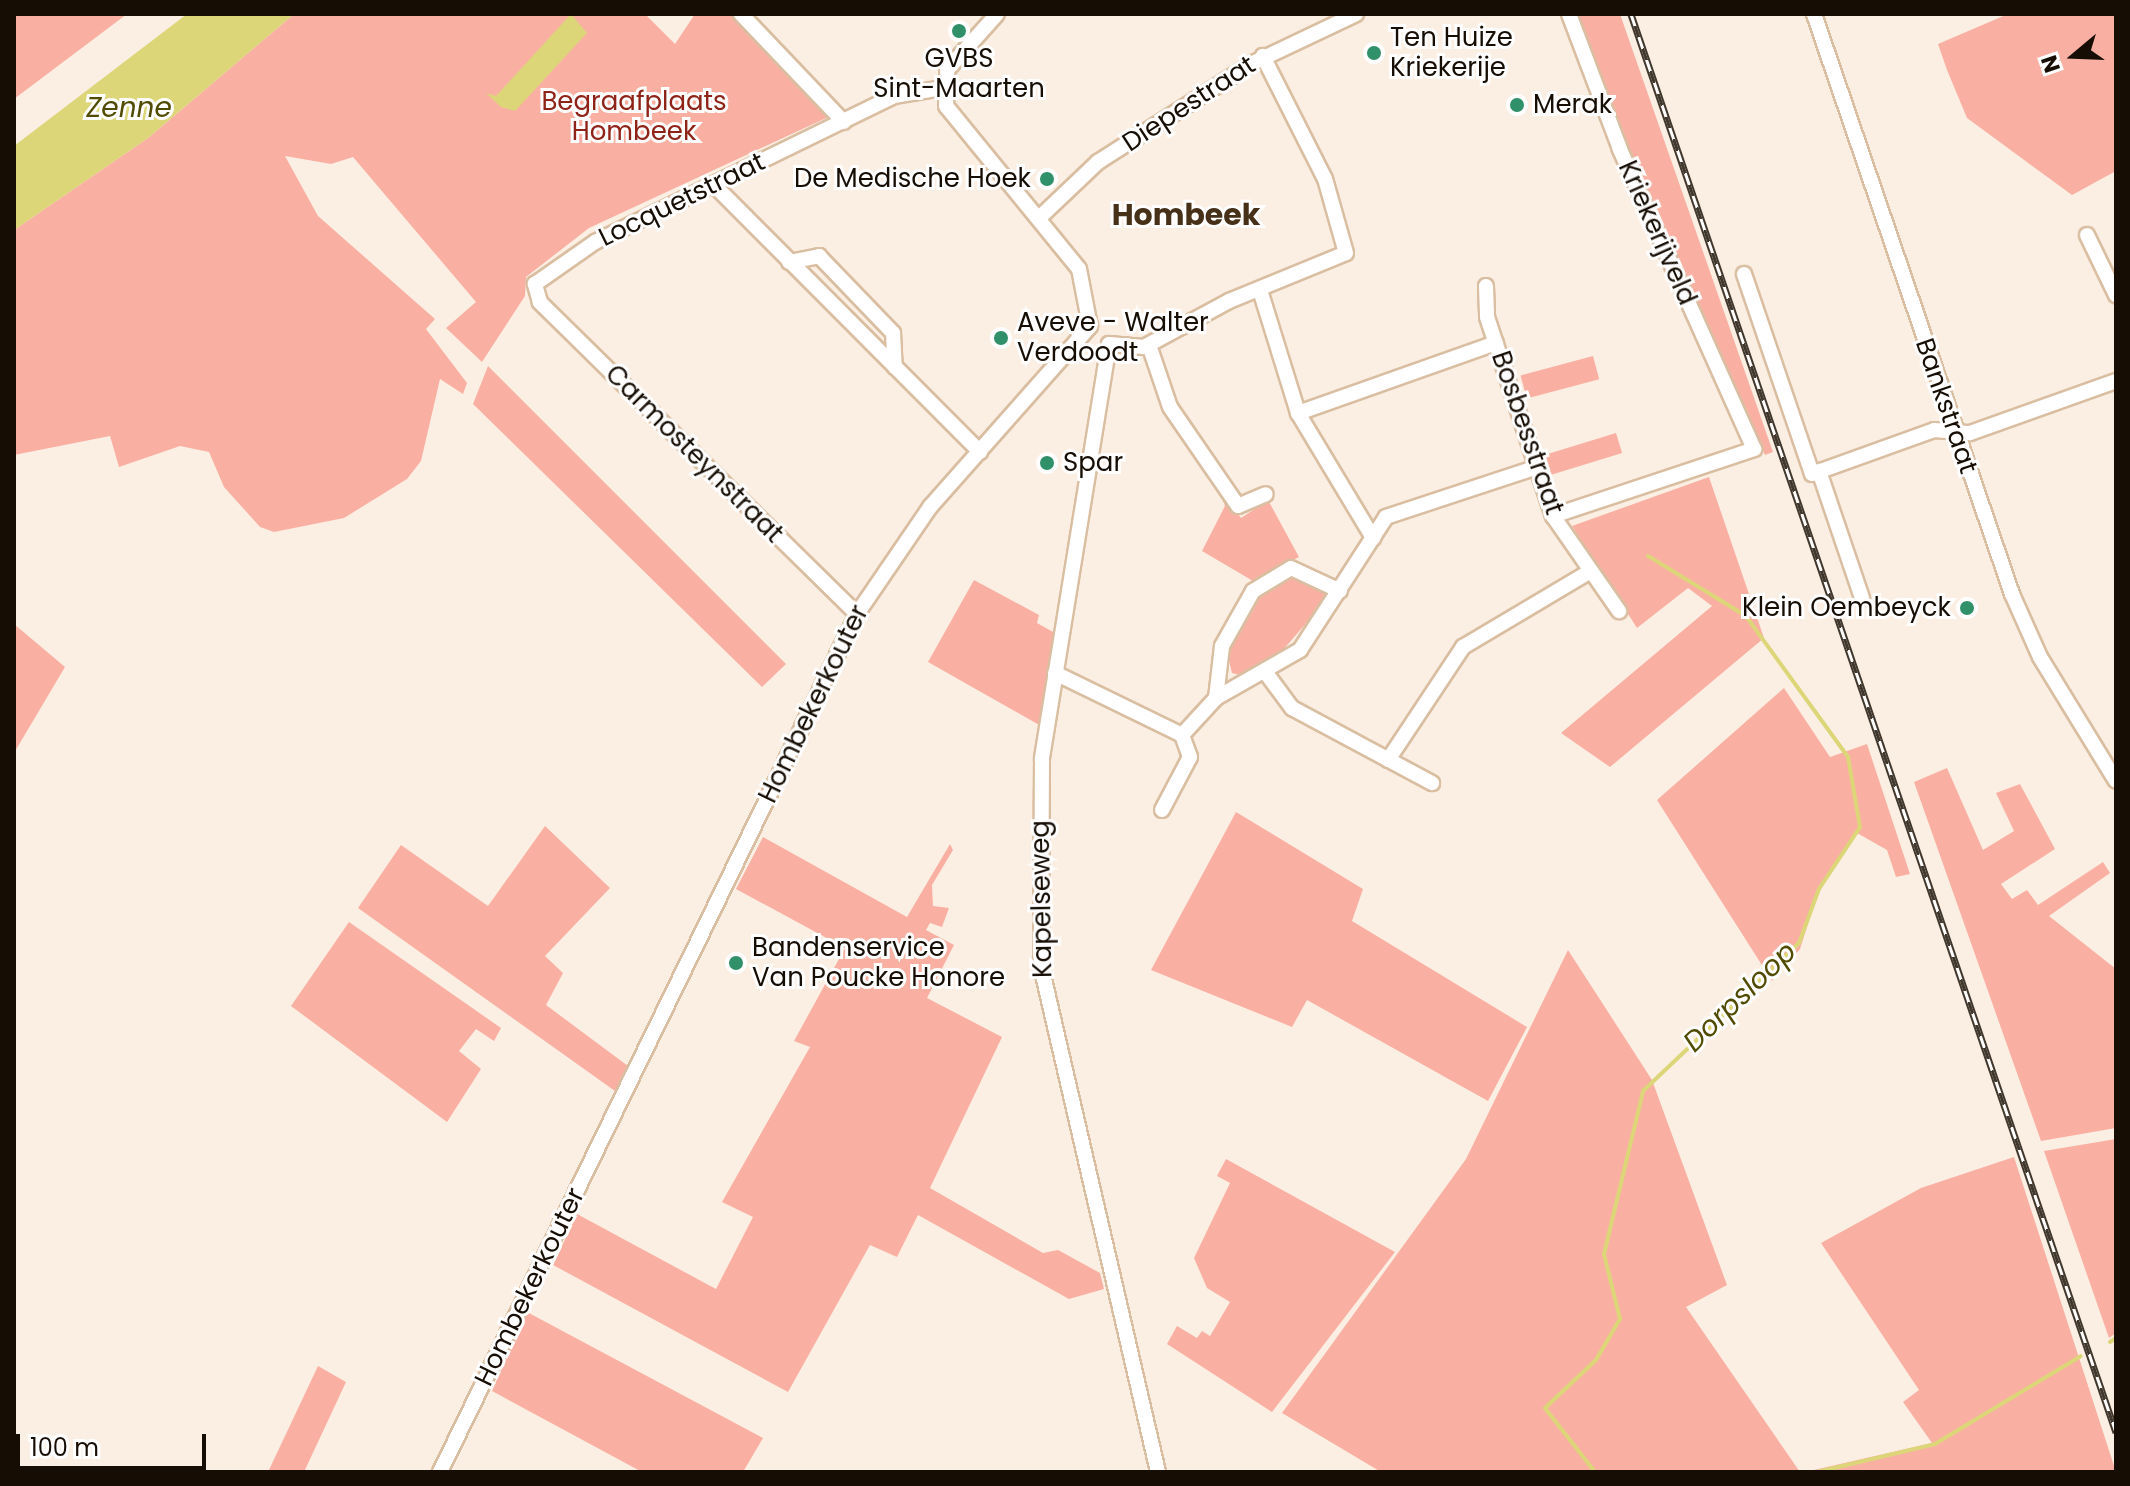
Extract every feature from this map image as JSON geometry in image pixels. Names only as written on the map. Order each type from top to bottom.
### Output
[{"type":"street","points":[[741,14],[844,122]]},
{"type":"street","points":[[997,14],[952,62],[943,88],[956,123],[1039,218],[1082,275],[1090,326],[1109,344],[1149,345],[1260,290],[1346,253],[1325,179],[1263,56]]},
{"type":"street","name":"Diepestraat","points":[[1039,218],[1098,162],[1263,56],[1356,14]]},
{"type":"street","name":"Kriekerijveld","points":[[1553,516],[1754,449],[1620,149],[1569,14]]},
{"type":"street","name":"Bankstraat","points":[[1814,14],[1956,435],[2026,628],[2116,781]]},
{"type":"street","name":"Locquetstraat","points":[[534,292],[545,273],[573,254],[912,88],[943,88]]},
{"type":"street","points":[[714,185],[980,452]]},
{"type":"street","points":[[2087,235],[2116,295]]},
{"type":"street","points":[[789,262],[819,256],[893,333],[895,367]]},
{"type":"street","points":[[1744,274],[1812,474],[1934,430],[1956,435],[2116,381]]},
{"type":"street","name":"Bosbesstraat","points":[[1486,286],[1496,343],[1534,468],[1553,516],[1619,611]]},
{"type":"street","points":[[1260,290],[1298,413],[1373,538]]},
{"type":"street","name":"Carmosteynstraat","points":[[534,292],[857,614]]},
{"type":"street","name":"Hombekerkouter","points":[[440,1472],[857,614],[930,507],[1090,326]]},
{"type":"street","points":[[1298,413],[1496,343]]},
{"type":"street","name":"Kapelseweg","points":[[1109,344],[1055,673],[1040,793],[1041,966],[1158,1472]]},
{"type":"street","points":[[1149,345],[1170,407],[1238,506],[1266,494]]},
{"type":"street","points":[[1182,735],[1216,698],[1266,673],[1300,650],[1386,517],[1534,468]]},
{"type":"street","points":[[1819,471],[1862,598]]},
{"type":"street","points":[[1216,698],[1222,646],[1253,591],[1291,568],[1340,591]]},
{"type":"street","points":[[1388,760],[1463,647],[1589,572]]},
{"type":"street","points":[[1055,673],[1182,735],[1190,757],[1162,810]]},
{"type":"street","points":[[1266,673],[1292,708],[1432,783]]},
{"type":"green space","points":[[14,14],[127,14],[14,99]]},
{"type":"green space","name":"Begraafplaats Hombeek","points":[[294,14],[645,14],[675,44],[695,14],[735,14],[837,113],[589,228],[526,277],[525,296],[482,362],[446,328],[476,302],[353,157],[331,164],[285,156],[318,216],[435,319],[426,329],[467,383],[463,394],[440,379],[421,461],[407,479],[344,518],[274,532],[260,527],[224,487],[209,452],[180,446],[119,467],[110,436],[14,455],[14,230],[148,138]]},
{"type":"green space","points":[[1575,14],[1620,14],[1773,452],[1765,455],[1663,236]]},
{"type":"green space","points":[[2008,14],[2116,14],[2116,171],[2072,195],[1967,118],[1947,70],[1938,44]]},
{"type":"green space","points":[[1593,356],[1599,379],[1527,399],[1521,375]]},
{"type":"green space","points":[[488,366],[786,664],[762,687],[473,404]]},
{"type":"green space","points":[[1616,433],[1622,453],[1551,475],[1545,455]]},
{"type":"green space","points":[[1709,477],[1764,638],[1610,767],[1561,733],[1712,606],[1688,588],[1637,628],[1572,526]]},
{"type":"green space","points":[[1216,481],[1241,518],[1268,500],[1299,557],[1253,581],[1202,551],[1225,506]]},
{"type":"green space","points":[[1294,576],[1326,589],[1328,598],[1276,658],[1243,676],[1232,673],[1226,648],[1255,595]]},
{"type":"green space","points":[[974,580],[1039,615],[1037,623],[1055,633],[1041,726],[928,662]]},
{"type":"green space","points":[[14,624],[65,667],[14,753]]},
{"type":"green space","points":[[1784,688],[1830,757],[1867,744],[1910,874],[1896,877],[1887,850],[1857,833],[1819,889],[1800,949],[1772,981],[1657,800]]},
{"type":"green space","points":[[1947,768],[1983,850],[2014,831],[1996,793],[2020,784],[2055,849],[2001,884],[2012,899],[2027,890],[2038,905],[2103,862],[2110,873],[2049,916],[2116,969],[2116,1128],[2041,1141],[1914,782]]},
{"type":"green space","points":[[1236,812],[1363,889],[1352,921],[1527,1027],[1488,1101],[1307,1000],[1292,1027],[1151,970]]},
{"type":"green space","points":[[545,826],[610,888],[545,956],[563,973],[546,1005],[628,1066],[615,1091],[358,908],[401,845],[488,906]]},
{"type":"green space","points":[[763,837],[907,917],[950,844],[953,850],[932,885],[933,906],[949,908],[942,927],[930,923],[926,930],[954,945],[927,998],[1002,1037],[930,1188],[1043,1253],[1058,1250],[1100,1273],[1104,1289],[1069,1299],[918,1215],[897,1257],[870,1245],[788,1392],[553,1265],[577,1214],[716,1289],[753,1217],[722,1202],[810,1047],[794,1041],[845,948],[736,889]]},
{"type":"green space","points":[[349,922],[501,1028],[494,1041],[476,1029],[459,1051],[481,1069],[447,1122],[291,1006]]},
{"type":"green space","points":[[1568,950],[1652,1080],[1727,1285],[1686,1307],[1800,1472],[1381,1472],[1282,1413],[1466,1159]]},
{"type":"green space","points":[[2116,1139],[2116,1333],[2109,1338],[2044,1151]]},
{"type":"green space","points":[[2014,1157],[2116,1472],[1805,1472],[1932,1443],[1903,1402],[1919,1390],[1821,1243],[1921,1188]]},
{"type":"green space","points":[[1226,1159],[1395,1252],[1272,1412],[1167,1344],[1177,1326],[1197,1338],[1202,1331],[1210,1336],[1230,1302],[1207,1288],[1194,1258],[1230,1183],[1217,1176]]},
{"type":"green space","points":[[527,1312],[763,1438],[743,1472],[642,1472],[492,1391]]},
{"type":"green space","points":[[318,1366],[346,1382],[304,1472],[268,1472]]},
{"type":"water","name":"Zenne","points":[[187,14],[294,14],[148,138],[14,230],[14,146]]},
{"type":"water","points":[[571,14],[587,33],[515,111],[501,107],[486,93],[496,96]]},
{"type":"waterway","name":"Dorpsloop","points":[[1595,1472],[1545,1408],[1596,1360],[1620,1319],[1604,1254],[1643,1091],[1799,943],[1819,889],[1860,827],[1848,757],[1746,616],[1648,556]]},
{"type":"waterway","name":"Dorpsloop","points":[[2110,1342],[2116,1338]]},
{"type":"waterway","name":"Dorpsloop","points":[[1817,1472],[1935,1444],[2081,1356]]},
{"type":"railway","points":[[1631,14],[2116,1432]]},
{"type":"place","name":"GVBS Sint-Maarten","points":[[959,31]]},
{"type":"place","name":"Ten Huize Kriekerije","points":[[1374,53]]},
{"type":"place","name":"Merak","points":[[1517,105]]},
{"type":"place","name":"De Medische Hoek","points":[[1047,179]]},
{"type":"place","name":"Aveve - Walter Verdoodt","points":[[1001,338]]},
{"type":"place","name":"Spar","points":[[1047,463]]},
{"type":"place","name":"Klein Oembeyck","points":[[1967,608]]},
{"type":"place","name":"Bandenservice Van Poucke Honore","points":[[736,963]]},
{"type":"district","name":"Hombeek","points":[[1186,215]]}]
